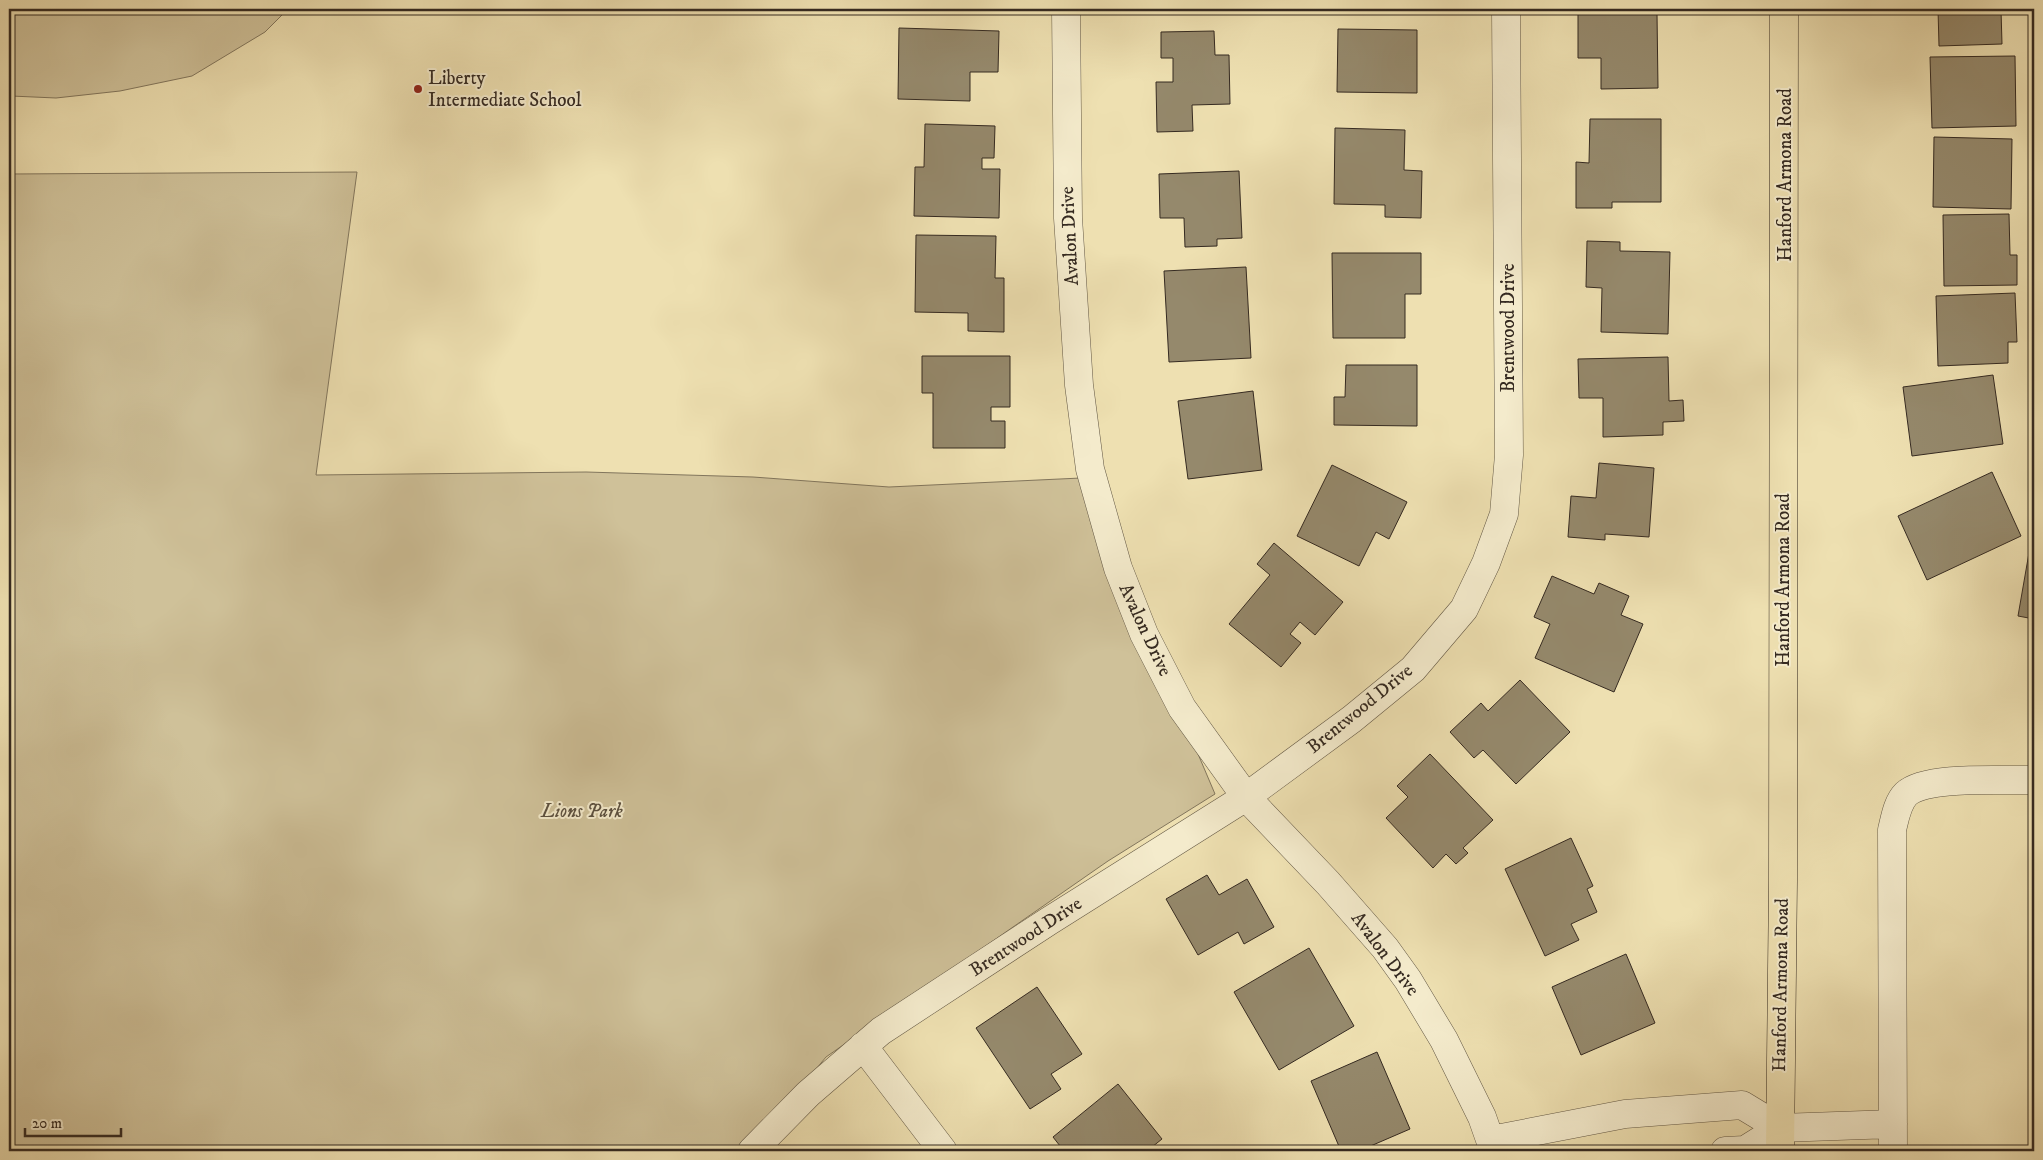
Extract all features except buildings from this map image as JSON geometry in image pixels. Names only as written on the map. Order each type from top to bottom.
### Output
[{"type":"main road","name":"Hanford Armona Road","points":[[1780,1140],[1783,881],[1784,9]]},
{"type":"street","name":"Avalon Drive","points":[[1066,9],[1068,218],[1079,386],[1090,468],[1118,568],[1144,634],[1182,708],[1246,797],[1328,883],[1385,948],[1402,972],[1444,1040],[1482,1117],[1492,1146]]},
{"type":"street","name":"Brentwood Drive","points":[[752,1151],[808,1094],[881,1031],[1246,797],[1352,719],[1413,669],[1464,609],[1486,563],[1504,514],[1509,455],[1506,9]]},
{"type":"street","points":[[1893,1151],[1892,830],[1897,810],[1906,794],[1921,785],[1939,782],[2034,780]]},
{"type":"street","points":[[863,1046],[943,1151]]},
{"type":"street","points":[[1492,1146],[1625,1114],[1742,1105],[1780,1140]]},
{"type":"street","points":[[1725,1151],[1745,1150],[1780,1140],[1893,1124]]},
{"type":"green space","points":[[12,9],[288,9],[265,32],[192,76],[120,91],[56,98],[11,96]]},
{"type":"green space","name":"Lions Park","points":[[357,172],[316,475],[586,472],[753,477],[889,487],[1081,478],[1215,794],[1108,861],[826,1057],[748,1151],[9,1151],[9,174]]},
{"type":"place","name":"Liberty Intermediate School","points":[[418,89]]}]
